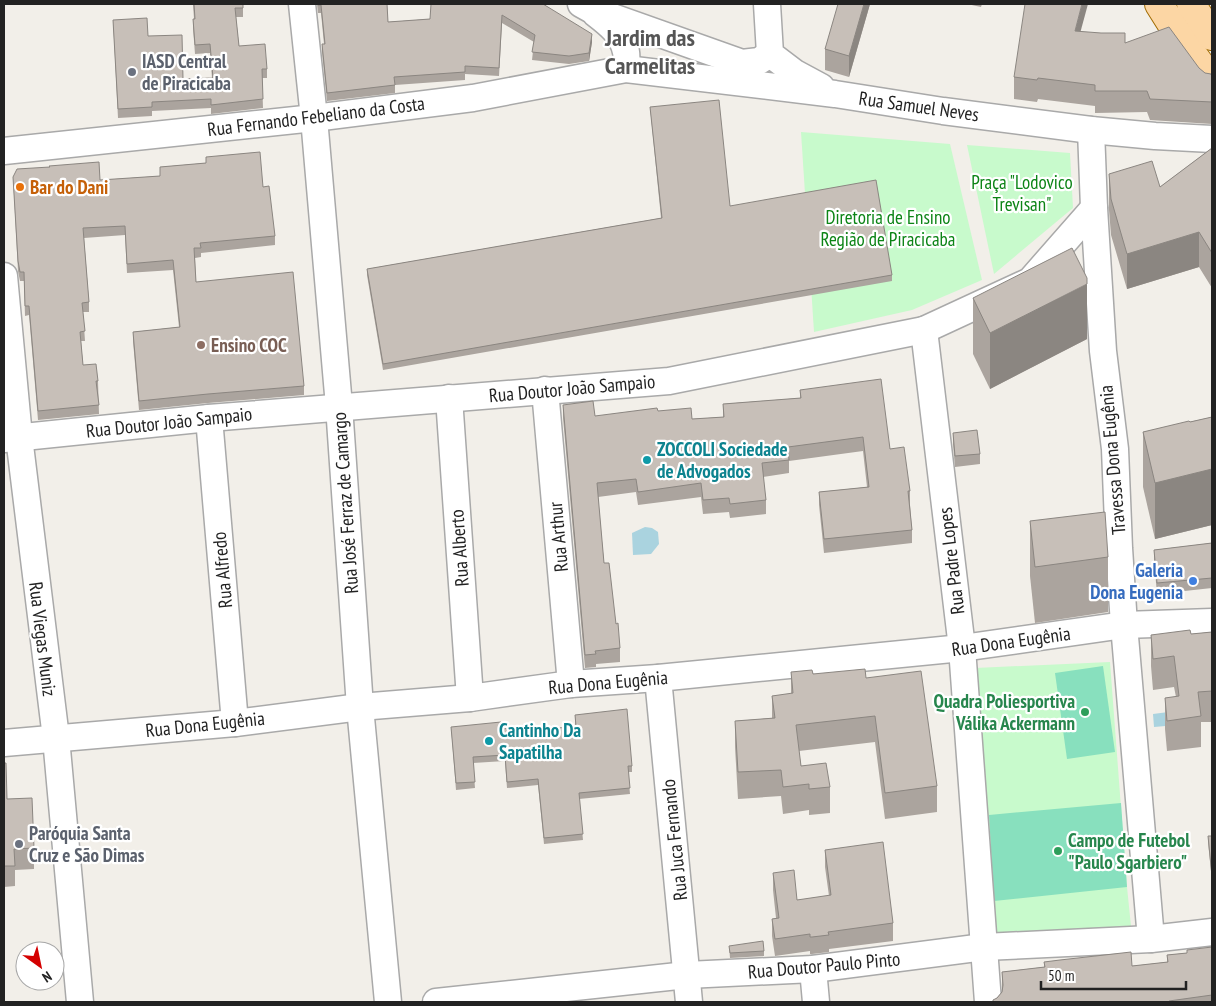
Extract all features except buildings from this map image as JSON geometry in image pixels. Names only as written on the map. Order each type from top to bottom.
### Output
[{"type":"main road","points":[[1159,4],[1212,81]]},
{"type":"main road","points":[[1191,4],[1212,36]]},
{"type":"street","name":"Rua José Ferraz de Camargo","points":[[302,4],[314,118],[338,406],[360,706],[388,1002]]},
{"type":"street","points":[[767,4],[770,54],[795,73],[835,94]]},
{"type":"street","points":[[585,6],[742,63],[759,61],[770,54]]},
{"type":"street","points":[[585,6],[613,28],[620,38],[626,53],[626,69]]},
{"type":"street","name":"Rua Fernando Febeliano da Costa","points":[[4,151],[314,118],[474,98],[626,69]]},
{"type":"street","name":"Rua Samuel Neves","points":[[626,69],[835,94],[1091,130],[1212,139]]},
{"type":"street","name":"Travessa Dona Eugênia","points":[[1091,130],[1103,351],[1115,449],[1124,625],[1151,939]]},
{"type":"street","name":"Rua Doutor João Sampaio","points":[[11,438],[338,406],[669,380],[924,330],[1030,281],[1094,208]]},
{"type":"street","name":"Rua Viegas Muniz","points":[[4,276],[11,438],[56,738],[80,1002]]},
{"type":"street","name":"Rua Padre Lopes","points":[[924,330],[962,648],[988,1002]]},
{"type":"street","name":"Rua Arthur","points":[[545,390],[571,684]]},
{"type":"street","name":"Rua Alberto","points":[[449,398],[470,698]]},
{"type":"street","name":"Rua Alfredo","points":[[209,418],[235,723]]},
{"type":"street","name":"Rua Dona Eugênia","points":[[4,743],[235,723],[360,706],[470,698],[571,684],[658,678],[962,648],[1124,625],[1212,622]]},
{"type":"street","name":"Rua Juca Fernando","points":[[658,678],[689,1002]]},
{"type":"street","name":"Rua Doutor Paulo Pinto","points":[[436,1002],[687,975],[813,969],[984,947],[1151,939],[1212,932]]},
{"type":"street","points":[[813,969],[816,1002]]},
{"type":"green space","name":"Diretoria de Ensino Região de Piracicaba","points":[[801,132],[950,144],[982,280],[912,310],[814,332]]},
{"type":"green space","name":"Praça \"Lodovico Trevisan\"","points":[[967,145],[1070,153],[1073,208],[994,274]]},
{"type":"green space","points":[[1110,662],[1132,936],[991,943],[975,668]]},
{"type":"green space","name":"Quadra Poliesportiva Válika Ackermann","points":[[1103,666],[1115,752],[1067,759],[1055,673]]},
{"type":"green space","name":"Campo de Futebol \"Paulo Sgarbiero\"","points":[[1121,803],[1127,887],[994,901],[989,815]]},
{"type":"water","points":[[645,527],[652,528],[658,532],[659,544],[651,554],[633,555],[632,533]]},
{"type":"water","points":[[1176,711],[1177,725],[1154,727],[1153,714]]},
{"type":"place","name":"IASD Central de Piracicaba","points":[[132,72]]},
{"type":"place","name":"Bar do Dani","points":[[20,187]]},
{"type":"place","name":"Ensino COC","points":[[201,345]]},
{"type":"place","name":"ZOCCOLI Sociedade de Advogados","points":[[647,460]]},
{"type":"place","name":"Galeria Dona Eugenia","points":[[1193,581]]},
{"type":"place","name":"Quadra Poliesportiva Válika Ackermann","points":[[1085,712]]},
{"type":"place","name":"Cantinho Da Sapatilha","points":[[489,741]]},
{"type":"place","name":"Paróquia Santa Cruz e São Dimas","points":[[19,844]]},
{"type":"place","name":"Campo de Futebol \"Paulo Sgarbiero\"","points":[[1058,851]]},
{"type":"district","name":"Jardim das Carmelitas","points":[[650,51]]}]
